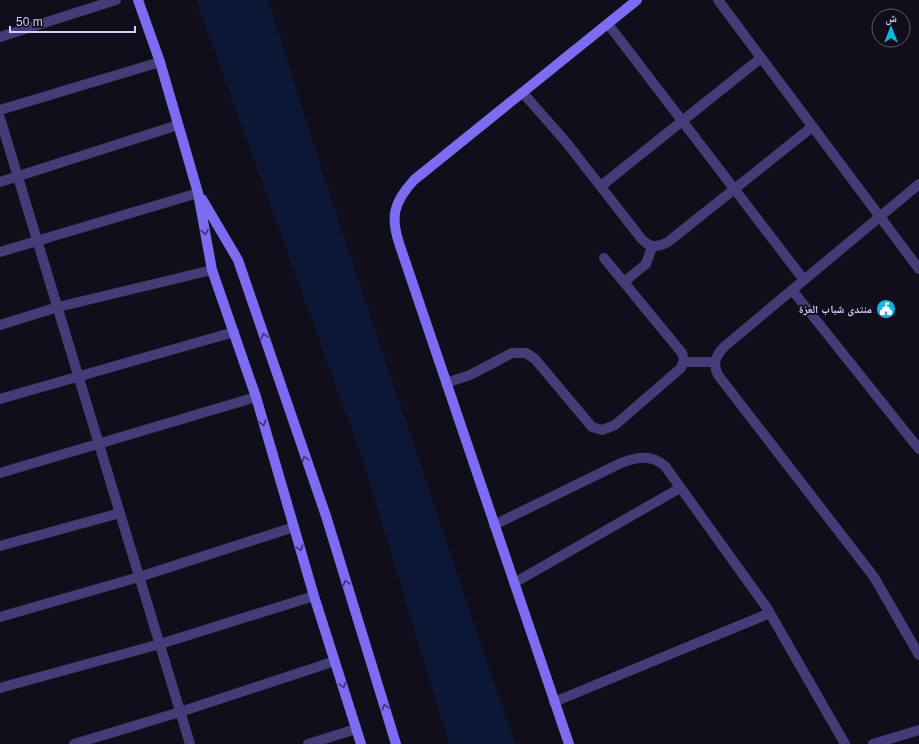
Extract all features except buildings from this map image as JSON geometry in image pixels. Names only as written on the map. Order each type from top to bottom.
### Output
[{"type":"street","points":[[0,37],[116,0]]},
{"type":"street","points":[[138,0],[160,62],[198,193],[212,270],[256,397],[314,596],[361,744]]},
{"type":"street","points":[[569,744],[395,230],[394,219],[397,204],[403,192],[414,180],[637,0]]},
{"type":"street","points":[[718,0],[919,269]]},
{"type":"street","points":[[608,24],[804,280]]},
{"type":"street","points":[[601,186],[761,58]]},
{"type":"street","points":[[0,110],[160,62]]},
{"type":"street","points":[[523,93],[566,142],[640,237],[646,244],[652,247],[668,242],[812,127]]},
{"type":"street","points":[[0,118],[190,744]]},
{"type":"street","points":[[0,182],[178,125]]},
{"type":"street","points":[[919,184],[725,346],[715,358],[718,375],[874,577],[919,655]]},
{"type":"street","points":[[0,252],[198,193]]},
{"type":"street","points":[[198,193],[238,260],[326,516],[396,744]]},
{"type":"street","points":[[624,282],[646,264],[652,247]]},
{"type":"street","points":[[446,383],[470,374],[512,353],[526,353],[535,359],[592,427],[602,430],[615,425],[681,368],[684,362],[682,353],[604,258]]},
{"type":"street","points":[[0,325],[58,307],[212,270]]},
{"type":"street","points":[[792,290],[919,450]]},
{"type":"street","points":[[0,399],[234,332]]},
{"type":"street","points":[[684,362],[715,362]]},
{"type":"street","points":[[0,473],[256,397]]},
{"type":"street","points":[[494,525],[621,462],[635,458],[654,458],[659,461],[770,612],[845,744]]},
{"type":"street","points":[[514,583],[680,488]]},
{"type":"street","points":[[0,546],[120,512]]},
{"type":"street","points":[[0,617],[139,577],[294,527]]},
{"type":"street","points":[[0,688],[160,644],[314,596]]},
{"type":"street","points":[[554,702],[770,612]]},
{"type":"street","points":[[74,744],[180,712],[335,661]]},
{"type":"street","points":[[308,744],[356,729]]},
{"type":"street","points":[[873,744],[919,730]]},
{"type":"water","points":[[196,0],[268,0],[340,226],[515,744],[449,744],[362,458]]},
{"type":"place","name":"منتدى شباب العزة","points":[[886,309]]}]
